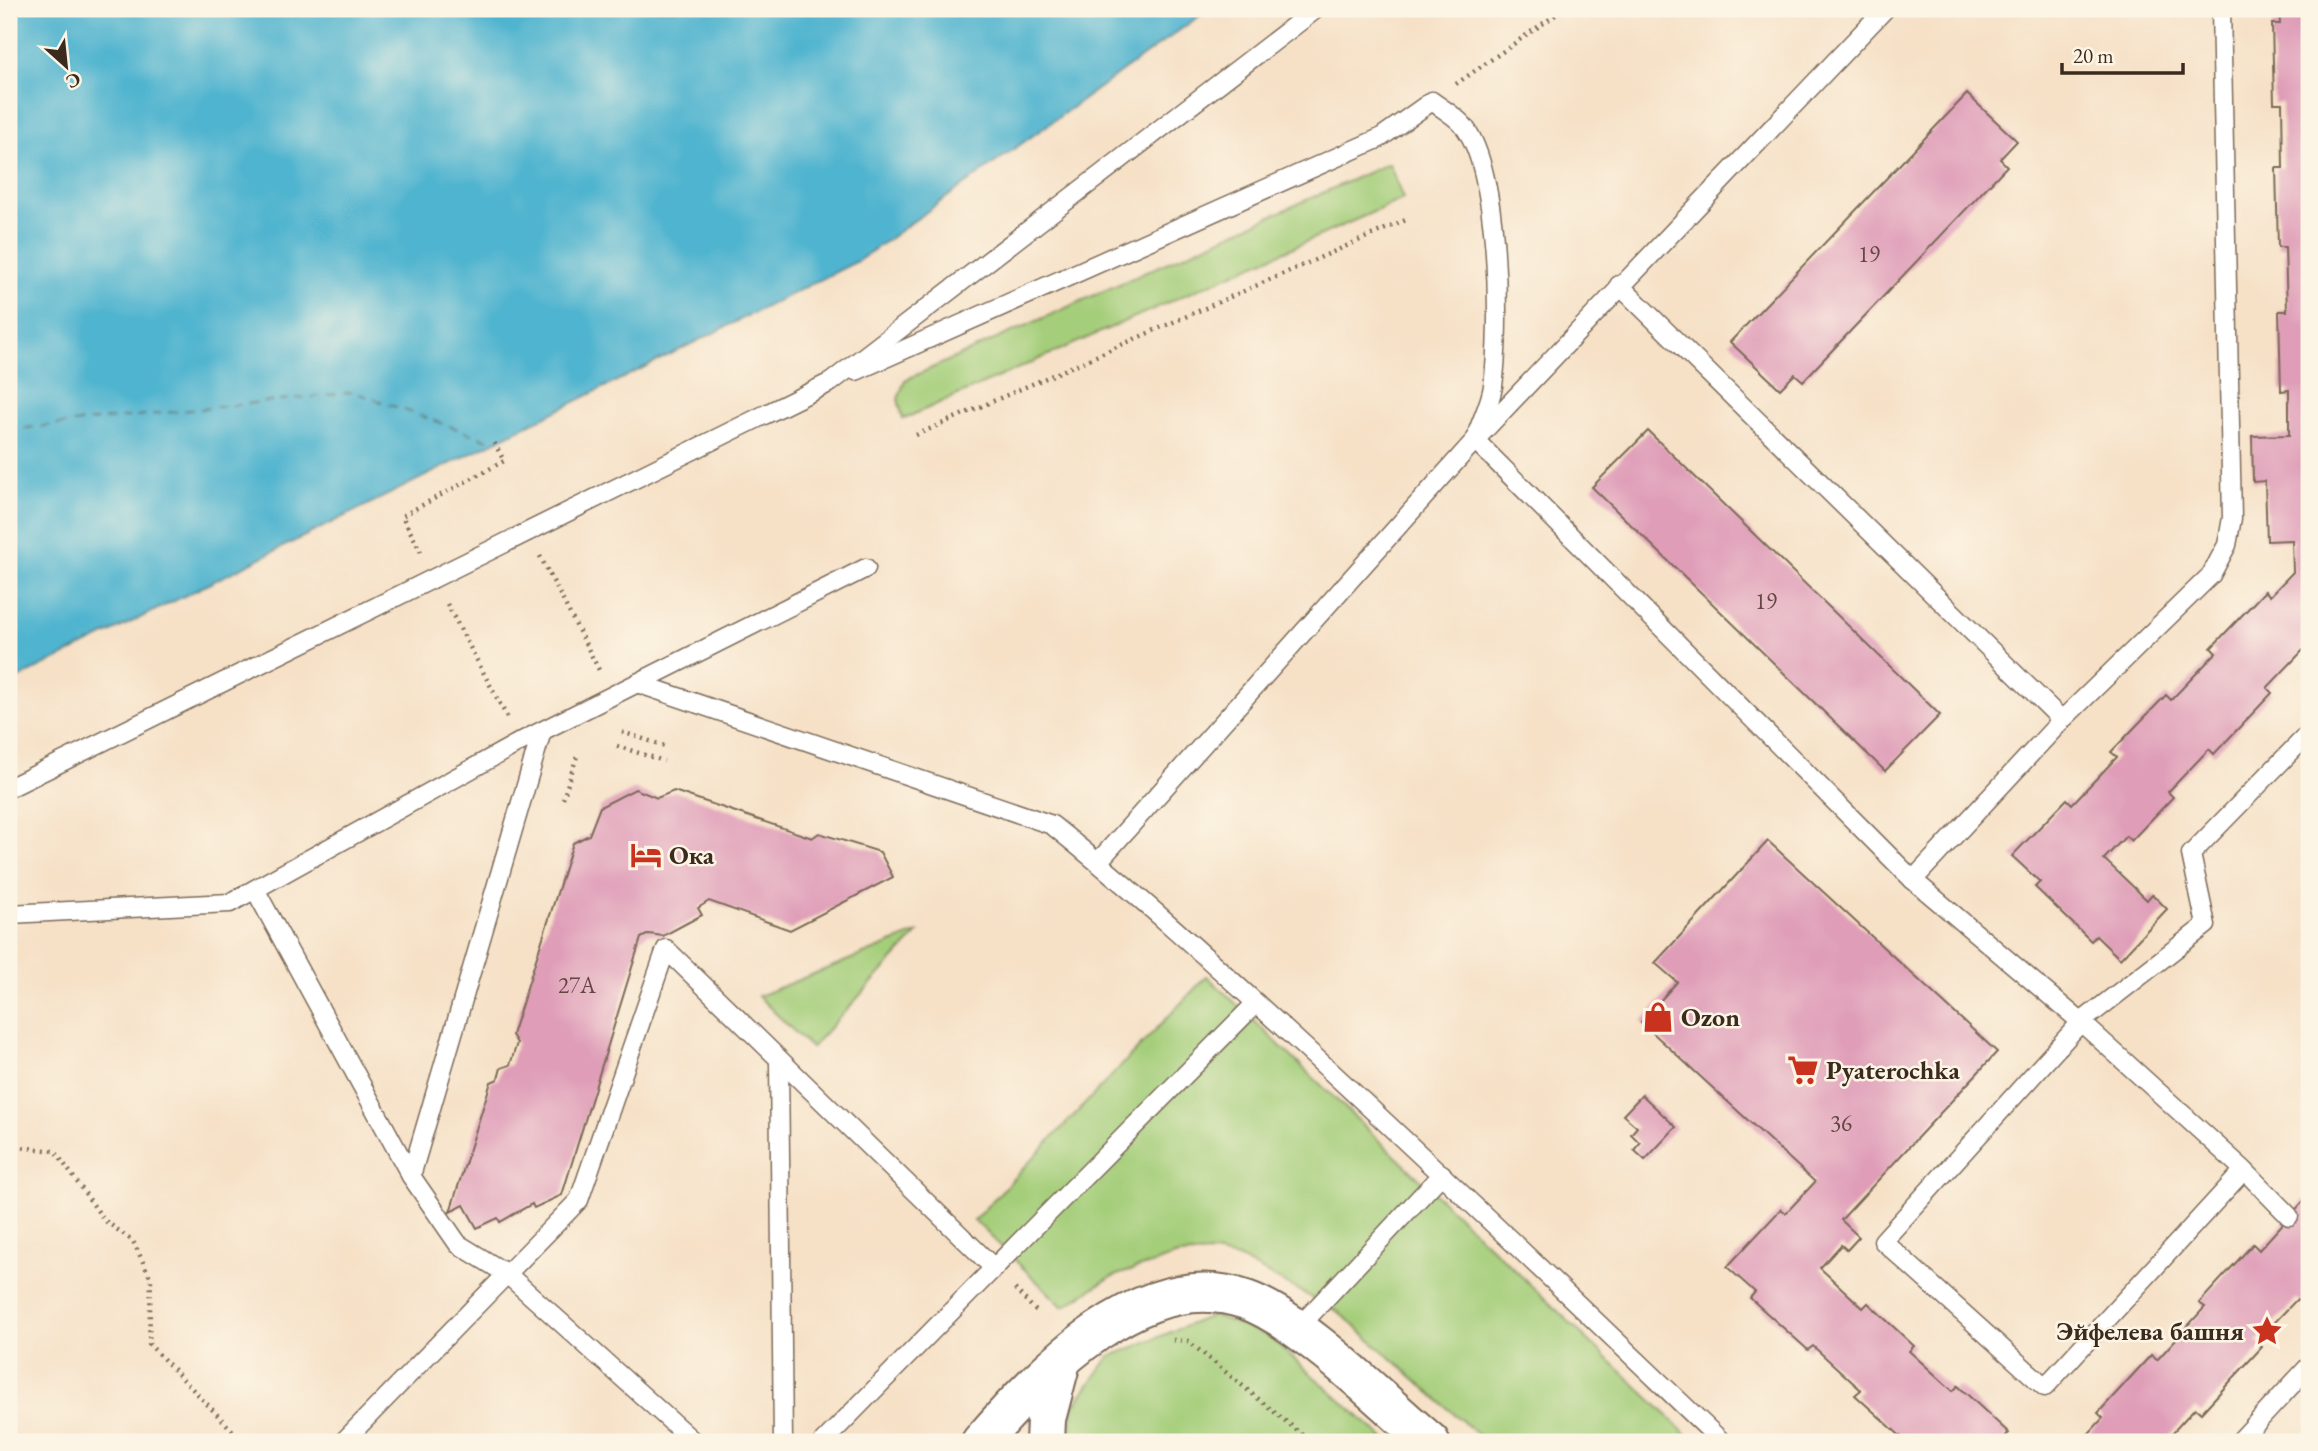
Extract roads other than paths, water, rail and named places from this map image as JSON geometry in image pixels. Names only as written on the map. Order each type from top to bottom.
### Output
[{"type":"street","points":[[981,1442],[1020,1398],[1106,1325],[1150,1301],[1200,1291],[1246,1300],[1297,1329],[1430,1442]]},
{"type":"street","points":[[1045,1442],[1046,1419],[1061,1362]]},
{"type":"lane","points":[[831,382],[1316,9]]},
{"type":"lane","points":[[1098,862],[1475,440],[1619,285],[1885,9]]},
{"type":"lane","points":[[1913,880],[2062,720],[2211,575],[2227,545],[2232,518],[2221,9]]},
{"type":"lane","points":[[9,788],[831,382],[1380,138],[1432,101],[1462,125],[1482,161],[1489,201],[1498,336],[1493,389],[1475,440]]},
{"type":"lane","points":[[1619,285],[2062,720]]},
{"type":"lane","points":[[1475,440],[1913,880],[2081,1022],[2244,1170],[2289,1216]]},
{"type":"lane","points":[[9,914],[230,903],[256,891],[520,742],[866,568]]},
{"type":"lane","points":[[637,683],[1052,825],[1098,862],[1256,1003],[1442,1174],[1722,1442]]},
{"type":"lane","points":[[411,1176],[542,731]]},
{"type":"lane","points":[[2244,1170],[2045,1387],[1883,1241],[2081,1022],[2206,925],[2191,854],[2309,733]]},
{"type":"lane","points":[[256,891],[411,1176],[458,1244],[507,1274],[694,1442]]},
{"type":"lane","points":[[343,1442],[579,1200],[666,949],[993,1268]]},
{"type":"lane","points":[[823,1442],[1256,1003]]},
{"type":"lane","points":[[779,1061],[783,1442]]},
{"type":"lane","points":[[1297,1329],[1442,1174]]},
{"type":"lane","points":[[2239,1442],[2309,1366]]},
{"type":"water","points":[[9,9],[1209,9],[858,261],[9,683]]},
{"type":"place","name":"Ока","points":[[646,855]]},
{"type":"place","name":"Ozon","points":[[1658,1017]]},
{"type":"place","name":"Pyaterochka","points":[[1803,1070]]},
{"type":"place","name":"Эйфелева башня","points":[[2267,1331]]}]
